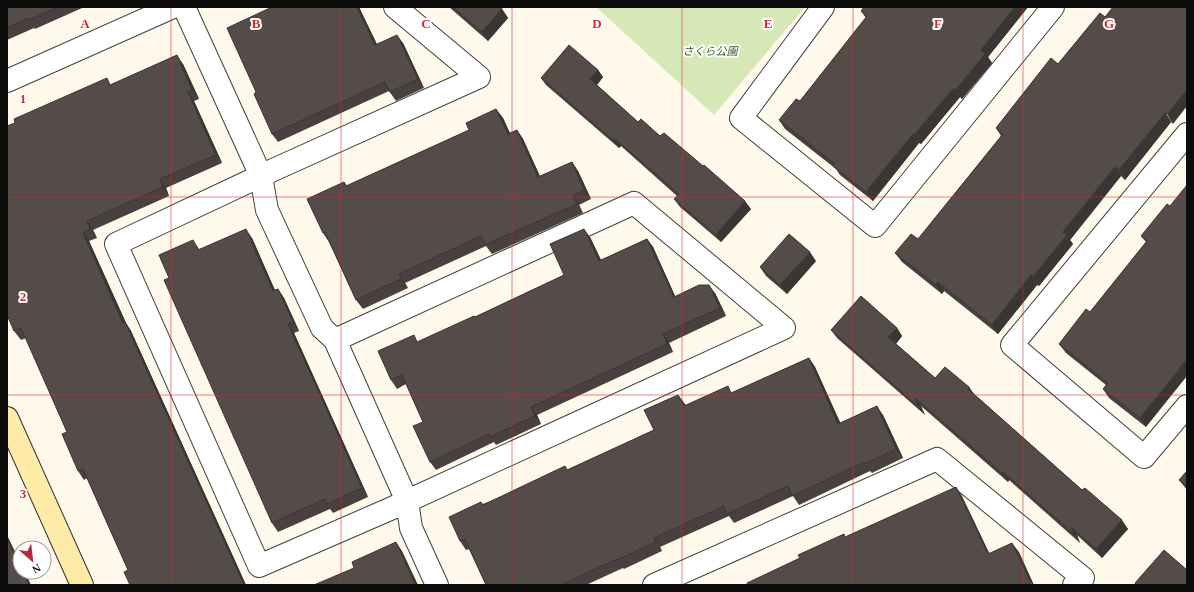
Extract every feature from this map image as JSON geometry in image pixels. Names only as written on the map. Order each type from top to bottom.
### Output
[{"type":"street","points":[[7,81],[173,7]]},
{"type":"street","points":[[184,7],[261,176],[267,210],[322,328],[335,340],[407,501],[411,528],[437,585]]},
{"type":"street","points":[[335,340],[634,203],[784,328],[407,501],[259,566],[116,244],[479,77],[396,7]]},
{"type":"street","points":[[823,7],[741,118],[875,226],[1053,7]]},
{"type":"street","points":[[1187,134],[1012,345],[1144,457],[1187,406]]},
{"type":"street","points":[[7,418],[82,585]]},
{"type":"street","points":[[654,585],[937,459],[1082,578],[1074,585]]},
{"type":"green space","name":"さくら公園","points":[[596,7],[805,7],[714,115]]},
{"type":"building","points":[[7,7],[58,7],[29,20],[28,18],[7,28]]},
{"type":"building","points":[[272,7],[357,7],[375,45],[397,35],[418,79],[390,92],[385,82],[272,134],[254,94],[256,92],[227,28]]},
{"type":"building","points":[[453,7],[500,7],[502,9],[482,32]]},
{"type":"building","points":[[864,7],[1015,7],[981,50],[985,54],[956,90],[954,88],[914,135],[913,134],[866,192],[833,166],[835,164],[779,120],[796,99],[800,101],[867,16],[861,11]]},
{"type":"building","points":[[1113,7],[1187,7],[1187,89],[1167,114],[1165,113],[1119,170],[1115,167],[1063,232],[1067,235],[1033,277],[1031,275],[992,325],[938,282],[936,285],[895,253],[911,234],[918,239],[1003,134],[996,128],[1051,58],[1058,64],[1100,13],[1105,17]]},
{"type":"building","points":[[569,45],[598,70],[590,79],[638,122],[641,119],[660,136],[664,133],[703,166],[704,165],[745,201],[716,235],[674,199],[679,194],[615,139],[614,141],[541,78]]},
{"type":"building","points":[[177,55],[192,90],[188,92],[216,155],[160,179],[163,187],[87,221],[90,229],[83,233],[244,585],[130,585],[124,572],[128,570],[83,469],[78,471],[62,434],[67,432],[21,328],[14,331],[7,315],[7,126],[15,123],[14,119],[107,78],[110,85]]},
{"type":"building","points":[[496,109],[508,134],[517,130],[538,177],[572,162],[584,190],[573,196],[577,204],[485,245],[481,236],[399,274],[401,279],[356,300],[325,232],[323,233],[307,199],[344,182],[346,186],[469,130],[466,123]]},
{"type":"building","points":[[1187,185],[1187,359],[1140,418],[1103,389],[1108,383],[1059,344],[1086,309],[1090,312],[1147,241],[1141,236],[1167,204],[1170,206]]},
{"type":"building","points":[[246,229],[273,291],[278,289],[293,322],[288,324],[362,488],[327,504],[325,499],[272,523],[164,280],[169,278],[159,255],[193,240],[198,250]]},
{"type":"building","points":[[584,229],[599,261],[647,239],[674,297],[699,285],[709,285],[720,308],[663,334],[667,344],[531,407],[535,416],[490,437],[489,434],[430,462],[413,426],[423,422],[402,375],[391,380],[378,351],[414,335],[417,342],[474,316],[475,317],[564,275],[550,244]]},
{"type":"building","points":[[789,234],[810,252],[780,285],[760,267]]},
{"type":"building","points":[[861,296],[897,328],[888,337],[935,378],[945,367],[1082,490],[1085,488],[1122,520],[1096,549],[1071,527],[1074,534],[915,398],[919,407],[831,330]]},
{"type":"building","points":[[809,358],[838,424],[877,406],[896,449],[865,464],[864,462],[792,496],[788,486],[727,514],[724,506],[654,538],[656,542],[561,585],[486,585],[465,539],[460,541],[449,517],[481,502],[483,505],[565,466],[567,470],[654,430],[644,410],[678,395],[684,406],[728,386],[731,393]]},
{"type":"building","points":[[1187,471],[1187,486],[1179,480]]},
{"type":"building","points":[[956,487],[988,554],[1012,543],[1031,583],[1027,585],[748,585],[747,583],[800,558],[798,555],[844,534],[845,537]]},
{"type":"building","points":[[7,539],[12,549],[12,580],[27,580],[29,585],[7,585]]},
{"type":"building","points":[[396,542],[415,585],[314,585],[354,568],[352,562]]},
{"type":"building","points":[[1164,550],[1187,570],[1187,582],[1184,585],[1137,585],[1135,583]]}]
